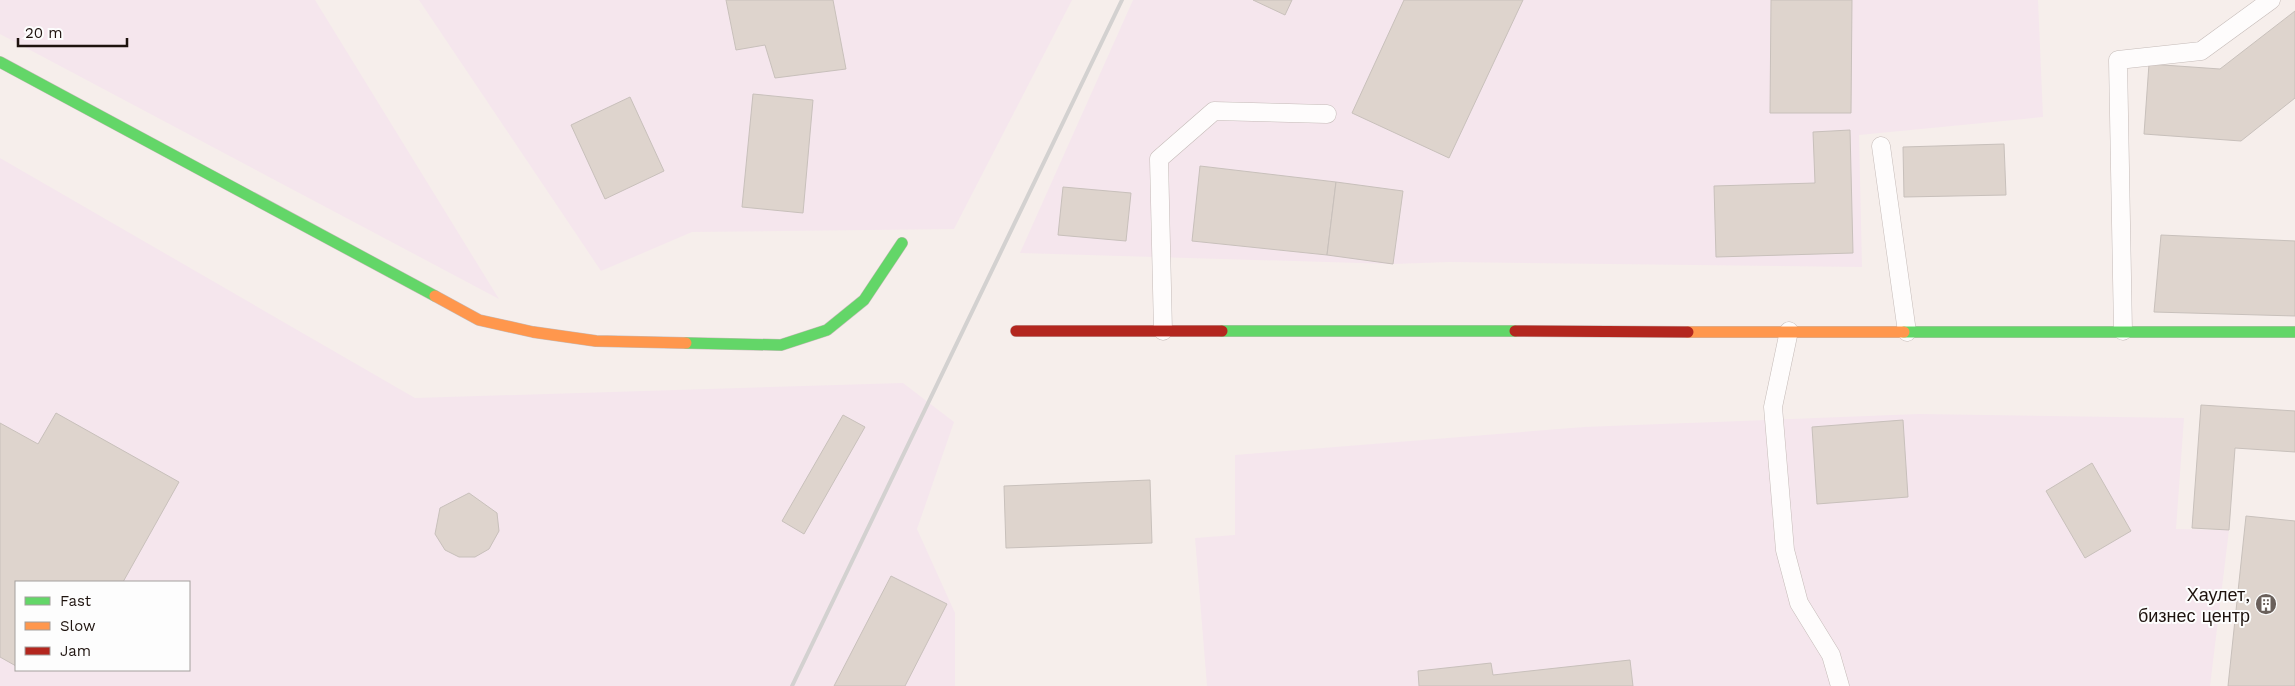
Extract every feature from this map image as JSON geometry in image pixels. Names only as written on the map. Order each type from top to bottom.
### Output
[{"type":"street","points":[[0,62],[479,320],[533,332],[596,341],[781,345],[826,330],[864,300],[902,243]]},
{"type":"street","points":[[1016,331],[2295,332]]},
{"type":"lane","points":[[2123,332],[2118,60],[2201,51],[2270,0]]},
{"type":"lane","points":[[1163,331],[1159,159],[1214,111],[1326,114]]},
{"type":"lane","points":[[1881,146],[1907,332]]},
{"type":"lane","points":[[1789,331],[1773,406],[1785,550],[1799,602],[1831,655],[1840,686]]},
{"type":"shaded area","points":[[0,0],[315,0],[499,299],[0,34]]},
{"type":"shaded area","points":[[419,0],[1072,0],[954,229],[692,232],[601,271]]},
{"type":"shaded area","points":[[1133,0],[2038,0],[2043,117],[1859,135],[1862,267],[1449,262],[1393,264],[1020,253]]},
{"type":"shaded area","points":[[0,158],[415,398],[903,383],[954,422],[917,529],[955,613],[955,686],[0,686]]},
{"type":"shaded area","points":[[1919,414],[2184,418],[2176,529],[2229,530],[2210,686],[1207,686],[1195,538],[1235,535],[1235,455],[1584,427]]},
{"type":"building","points":[[726,0],[833,0],[846,69],[775,78],[765,45],[736,50]]},
{"type":"building","points":[[1253,0],[1292,0],[1285,15]]},
{"type":"building","points":[[1404,0],[1523,0],[1449,158],[1352,113]]},
{"type":"building","points":[[1771,0],[1852,0],[1851,113],[1770,113]]},
{"type":"building","points":[[2295,11],[2295,98],[2241,141],[2144,134],[2149,64],[2220,69]]},
{"type":"building","points":[[753,94],[813,100],[803,213],[742,207]]},
{"type":"building","points":[[630,97],[664,171],[605,199],[571,125]]},
{"type":"building","points":[[1850,130],[1853,253],[1716,257],[1714,186],[1815,183],[1813,132]]},
{"type":"building","points":[[2004,144],[2006,195],[1904,197],[1903,147]]},
{"type":"building","points":[[1200,166],[1336,182],[1327,255],[1192,241]]},
{"type":"building","points":[[1336,182],[1403,191],[1393,264],[1327,255]]},
{"type":"building","points":[[1063,187],[1131,193],[1126,241],[1058,235]]},
{"type":"building","points":[[2161,235],[2295,241],[2295,316],[2154,312]]},
{"type":"building","points":[[2201,405],[2295,411],[2295,452],[2235,448],[2229,530],[2192,528]]},
{"type":"building","points":[[56,413],[179,482],[124,581],[15,581],[15,665],[0,657],[0,423],[38,444]]},
{"type":"building","points":[[843,415],[865,427],[804,534],[782,521]]},
{"type":"building","points":[[1903,420],[1908,497],[1817,504],[1812,427]]},
{"type":"building","points":[[2092,463],[2131,531],[2085,558],[2046,491]]},
{"type":"building","points":[[1150,480],[1152,543],[1006,548],[1004,486]]},
{"type":"building","points":[[469,493],[497,513],[499,531],[489,549],[475,557],[459,557],[445,550],[435,534],[440,508]]},
{"type":"building","name":"Хаулет, бизнес центр","points":[[2246,516],[2295,521],[2295,686],[2228,686]]},
{"type":"building","points":[[891,576],[947,604],[905,686],[834,686]]},
{"type":"building","points":[[1630,660],[1633,686],[1419,686],[1418,671],[1491,663],[1493,675]]},
{"type":"railway","points":[[792,686],[1122,0]]},
{"type":"traffic: fast","points":[[0,62],[435,296]]},
{"type":"traffic: fast","points":[[686,343],[781,345],[827,330],[864,300],[902,243]]},
{"type":"traffic: fast","points":[[1222,331],[1515,331]]},
{"type":"traffic: fast","points":[[1904,332],[2295,332]]},
{"type":"traffic: slow","points":[[435,296],[479,320],[533,332],[596,341],[686,343]]},
{"type":"traffic: slow","points":[[1688,332],[1904,332]]},
{"type":"traffic: jam","points":[[1016,331],[1222,331]]},
{"type":"traffic: jam","points":[[1515,331],[1688,332]]},
{"type":"place","name":"Хаулет, бизнес центр","points":[[2266,604]]}]
